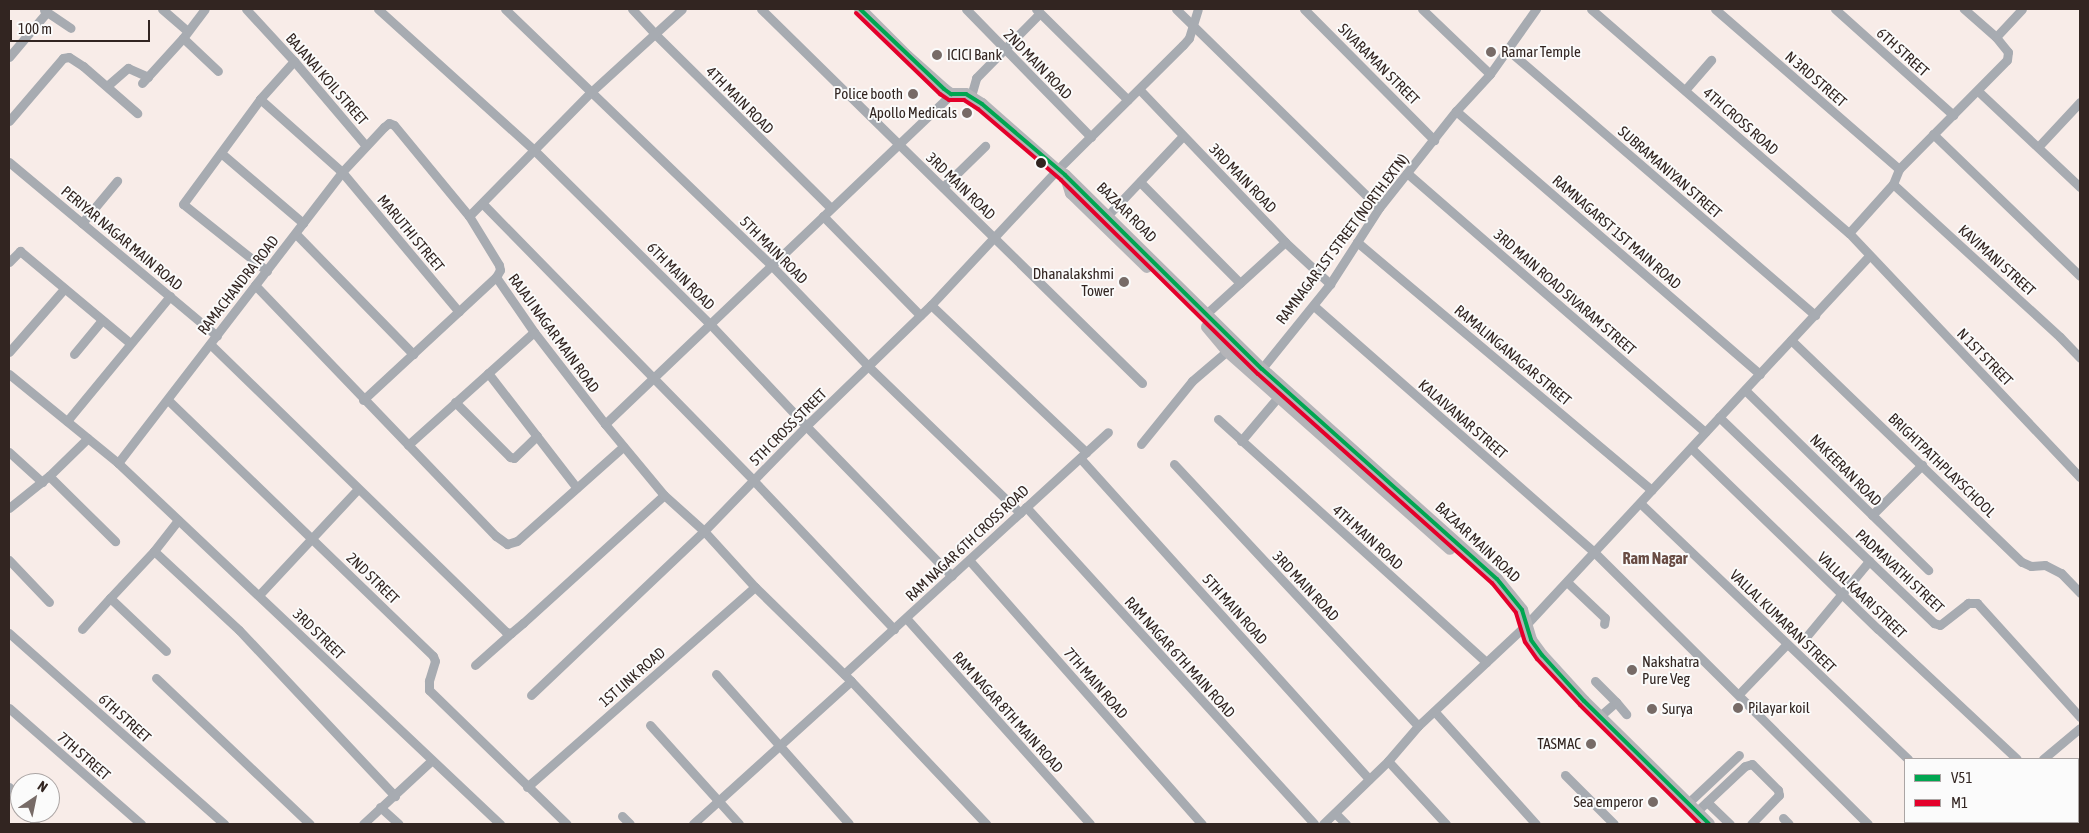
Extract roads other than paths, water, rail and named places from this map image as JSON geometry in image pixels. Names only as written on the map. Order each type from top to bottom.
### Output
[{"type":"main road","name":"BAZAAR ROAD","points":[[860,9],[907,56],[960,94]]},
{"type":"main road","name":"BAZAAR ROAD","points":[[871,9],[946,84],[996,115],[1108,215],[1206,314],[1259,373]]},
{"type":"main road","points":[[1061,173],[1071,193],[1197,316],[1227,351],[1259,373],[1278,397],[1493,586],[1524,621]]},
{"type":"main road","name":"BAZAAR MAIN ROAD","points":[[1259,373],[1497,578],[1518,603],[1531,640],[1542,655],[1600,716],[1709,824]]},
{"type":"street","points":[[162,9],[218,72]]},
{"type":"street","points":[[107,86],[128,68],[145,80],[205,9]]},
{"type":"street","name":"BAJANAI KOIL STREET","points":[[246,9],[294,60],[366,146]]},
{"type":"street","name":"6TH MAIN ROAD","points":[[378,9],[533,149],[710,324],[952,576]]},
{"type":"street","name":"5TH MAIN ROAD","points":[[505,9],[771,265],[869,367],[1023,510]]},
{"type":"street","name":"4TH MAIN ROAD","points":[[632,9],[831,208]]},
{"type":"street","points":[[469,216],[483,204],[533,149],[682,9]]},
{"type":"street","name":"3RD MAIN ROAD","points":[[761,9],[1142,383]]},
{"type":"street","name":"2ND MAIN ROAD","points":[[966,9],[1091,137]]},
{"type":"street","points":[[1176,9],[1379,208]]},
{"type":"street","name":"5TH CROSS STREET","points":[[532,695],[704,531],[806,426],[931,305],[993,237],[1061,173],[1091,137],[1189,38],[1198,9]]},
{"type":"street","name":"SIVARAMAN STREET","points":[[1304,9],[1434,140]]},
{"type":"street","points":[[1422,9],[1490,74]]},
{"type":"street","name":"RAMNAGAR 1ST STREET (NORTH.EXTN)","points":[[1259,373],[1330,284],[1379,208],[1456,111],[1490,74],[1536,9]]},
{"type":"street","name":"4TH CROSS ROAD","points":[[1591,9],[1849,233],[1869,256]]},
{"type":"street","name":"N 3RD STREET","points":[[1715,9],[1899,169]]},
{"type":"street","name":"6TH STREET","points":[[1835,9],[1953,115]]},
{"type":"street","points":[[1849,233],[1893,184],[1899,169],[2007,60],[2008,52],[1996,37],[1964,9]]},
{"type":"street","points":[[1996,37],[2022,9]]},
{"type":"street","points":[[9,57],[44,10],[70,28]]},
{"type":"street","points":[[605,424],[899,144],[960,94],[1038,11],[1128,100]]},
{"type":"street","name":"SUBRAMANIYAN STREET","points":[[1508,50],[1815,315]]},
{"type":"street","points":[[9,121],[63,58],[73,59],[107,86],[137,114]]},
{"type":"street","points":[[267,270],[183,204],[260,99],[294,60]]},
{"type":"street","points":[[1685,90],[1711,60]]},
{"type":"street","name":"3RD MAIN ROAD","points":[[1139,90],[1285,242],[1330,284]]},
{"type":"street","points":[[1978,91],[2080,187]]},
{"type":"street","name":"MARUTHI STREET","points":[[260,99],[342,172],[459,312]]},
{"type":"street","points":[[2038,147],[2080,102]]},
{"type":"street","name":"RAMNAGARST 1ST MAIN ROAD","points":[[1456,111],[1760,374]]},
{"type":"street","name":"RAJAJI NAGAR MAIN ROAD","points":[[384,127],[389,123],[394,125],[469,216],[499,265],[500,270],[496,278],[534,332],[623,447],[664,494],[704,531],[755,587],[848,678],[986,824]]},
{"type":"street","name":"RAMACHANDRA ROAD","points":[[118,464],[342,172],[384,127]]},
{"type":"street","points":[[1933,134],[2080,276]]},
{"type":"street","points":[[1108,215],[1183,136]]},
{"type":"street","points":[[943,188],[985,146]]},
{"type":"street","points":[[220,153],[303,223]]},
{"type":"street","name":"PERIYAR NAGAR MAIN ROAD","points":[[9,162],[216,336]]},
{"type":"street","name":"3RD MAIN ROAD SIVARAM STREET","points":[[1407,173],[1705,432]]},
{"type":"street","points":[[82,223],[117,181]]},
{"type":"street","points":[[1140,182],[1240,283]]},
{"type":"street","name":"KAVIMANI STREET","points":[[1893,184],[2060,337],[2080,358]]},
{"type":"street","points":[[483,204],[654,377],[894,629]]},
{"type":"street","points":[[823,216],[920,315]]},
{"type":"street","points":[[296,234],[413,354]]},
{"type":"street","points":[[1206,314],[1285,242]]},
{"type":"street","name":"RAMALINGANAGAR STREET","points":[[1357,242],[1652,490]]},
{"type":"street","points":[[9,262],[20,251],[130,343]]},
{"type":"street","points":[[1323,824],[1388,761],[1418,726],[1486,662],[1524,621],[1567,582],[1869,256]]},
{"type":"street","name":"N 1ST STREET","points":[[1869,256],[2080,477]]},
{"type":"street","points":[[364,400],[496,278]]},
{"type":"street","points":[[256,285],[364,400],[496,536],[507,544],[517,541],[623,447]]},
{"type":"street","points":[[9,352],[64,288]]},
{"type":"street","points":[[67,421],[170,296]]},
{"type":"street","name":"5TH MAIN ROAD","points":[[931,305],[1083,455],[1369,779]]},
{"type":"street","name":"KALAIVANAR STREET","points":[[1314,306],[1594,552],[1868,824]]},
{"type":"street","points":[[74,354],[102,320]]},
{"type":"street","points":[[408,445],[534,332]]},
{"type":"street","name":"BRIGHTPATHPLAYSCHOOL","points":[[1791,340],[2022,562],[2031,566],[2045,565],[2062,573],[2080,593]]},
{"type":"street","points":[[210,344],[506,632],[512,633]]},
{"type":"street","points":[[1141,444],[1192,381],[1227,351]]},
{"type":"street","points":[[488,373],[577,488]]},
{"type":"street","name":"3RD STREET","points":[[9,374],[118,464],[500,824]]},
{"type":"street","name":"NAKEERAN ROAD","points":[[1745,390],[1928,570]]},
{"type":"street","points":[[1241,441],[1278,397]]},
{"type":"street","name":"2ND STREET","points":[[168,400],[433,656],[435,661],[429,681],[429,690],[527,787]]},
{"type":"street","points":[[455,402],[510,458],[514,458],[537,436]]},
{"type":"street","name":"PADMAVATHI STREET","points":[[1719,417],[1937,625],[1940,625],[1968,603],[1977,603],[2080,717]]},
{"type":"street","name":"4TH MAIN ROAD","points":[[1218,419],[1486,662]]},
{"type":"street","name":"RAM NAGAR 6TH CROSS ROAD","points":[[693,824],[781,745],[894,629],[1108,432]]},
{"type":"street","points":[[9,508],[45,479],[88,438]]},
{"type":"street","name":"VALLAL KAARI STREET","points":[[1691,448],[2016,758]]},
{"type":"street","points":[[9,452],[45,479],[115,541]]},
{"type":"street","name":"3RD MAIN ROAD","points":[[1174,464],[1418,726]]},
{"type":"street","points":[[1872,515],[1922,465]]},
{"type":"street","points":[[259,595],[358,490]]},
{"type":"street","points":[[475,665],[664,494]]},
{"type":"street","name":"VALLAL KUMARAN STREET","points":[[1640,502],[1907,758]]},
{"type":"street","name":"RAM NAGAR 6TH MAIN ROAD","points":[[1023,510],[1314,824]]},
{"type":"street","points":[[82,629],[154,551],[178,520]]},
{"type":"street","points":[[154,551],[239,630],[395,796]]},
{"type":"street","points":[[9,560],[49,602]]},
{"type":"street","name":"7TH MAIN ROAD","points":[[969,560],[1202,824]]},
{"type":"street","points":[[1806,637],[1869,561]]},
{"type":"street","points":[[1567,582],[1605,618],[1604,624]]},
{"type":"street","name":"1ST LINK ROAD","points":[[527,787],[755,587]]},
{"type":"street","points":[[110,598],[166,651]]},
{"type":"street","name":"RAM NAGAR 8TH MAIN ROAD","points":[[906,618],[1090,824]]},
{"type":"street","name":"6TH STREET","points":[[9,633],[224,824]]},
{"type":"street","points":[[1739,694],[1787,644]]},
{"type":"street","points":[[716,674],[781,745],[848,824]]},
{"type":"street","points":[[156,678],[310,824]]},
{"type":"street","points":[[1595,681],[1626,714]]},
{"type":"street","points":[[1600,716],[1616,702]]},
{"type":"street","name":"7TH STREET","points":[[9,708],[141,824]]},
{"type":"street","points":[[1435,712],[1536,824]]},
{"type":"street","points":[[650,725],[739,824]]},
{"type":"street","points":[[2043,758],[2080,728]]},
{"type":"street","points":[[1692,808],[1740,758]]},
{"type":"street","points":[[363,824],[431,761]]},
{"type":"street","points":[[1388,761],[1446,824]]},
{"type":"street","points":[[1692,808],[1708,802],[1745,766],[1752,764],[1778,790],[1779,794],[1751,824]]},
{"type":"street","points":[[1565,775],[1614,824]]},
{"type":"street","points":[[527,787],[567,824]]},
{"type":"street","points":[[1708,802],[1730,824]]},
{"type":"street","points":[[380,807],[399,824]]},
{"type":"street","points":[[1336,813],[1346,824]]},
{"type":"street","points":[[622,816],[630,824]]},
{"type":"place","name":"Ramar Temple","points":[[1491,52]]},
{"type":"place","name":"ICICI Bank","points":[[937,55]]},
{"type":"place","name":"Police booth","points":[[913,94]]},
{"type":"place","name":"Apollo Medicals","points":[[967,113]]},
{"type":"place","name":"Dhanalakshmi Tower","points":[[1124,282]]},
{"type":"place","name":"Nakshatra Pure Veg","points":[[1632,670]]},
{"type":"place","name":"Pilayar koil","points":[[1738,708]]},
{"type":"place","name":"Surya","points":[[1652,709]]},
{"type":"place","name":"TASMAC","points":[[1591,744]]},
{"type":"place","name":"Sea emperor","points":[[1653,802]]},
{"type":"district","name":"Ram Nagar","points":[[1655,558]]}]
